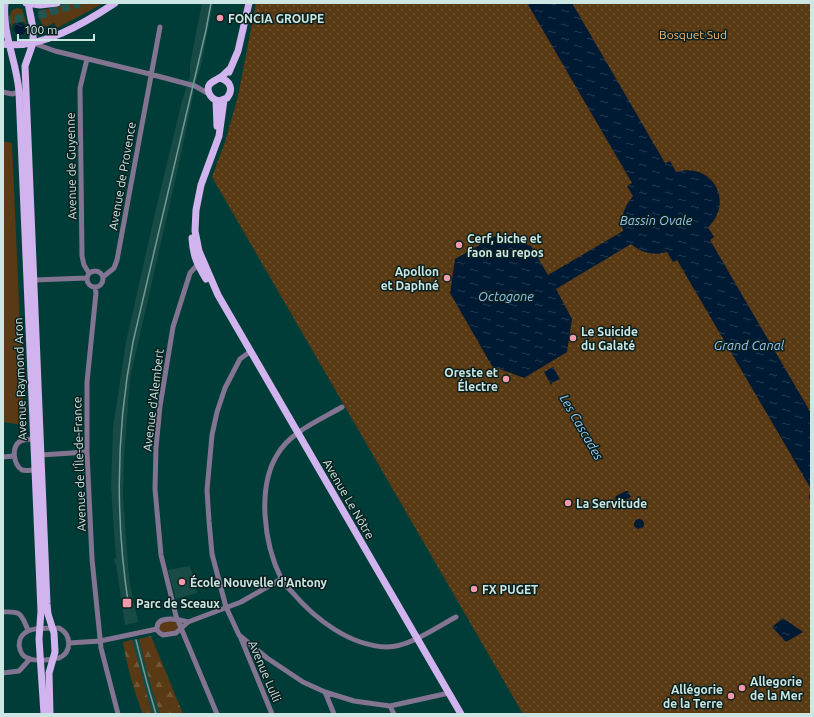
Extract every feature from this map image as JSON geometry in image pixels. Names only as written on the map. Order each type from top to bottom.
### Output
[{"type":"main road","name":"Avenue Raymond Aron","points":[[5,3],[6,44],[17,73],[19,92],[41,611],[39,629],[40,660],[44,714]]},
{"type":"main road","points":[[33,43],[33,28],[27,3],[40,5],[57,3]]},
{"type":"main road","points":[[6,44],[14,46],[46,39],[78,25],[115,3]]},
{"type":"main road","points":[[200,262],[195,231],[196,210],[201,185],[219,136],[224,100],[231,92],[228,82],[230,68],[238,50],[249,3]]},
{"type":"main road","name":"Avenue Raymond Aron","points":[[33,43],[25,66],[48,609],[53,631],[55,652],[49,676],[50,714]]},
{"type":"main road","points":[[224,100],[216,100],[209,94],[208,91],[210,84],[230,68]]},
{"type":"main road","points":[[219,78],[228,82]]},
{"type":"main road","points":[[200,262],[194,255],[192,210],[195,190],[218,122],[216,100]]},
{"type":"main road","name":"Avenue Le Nôtre","points":[[200,262],[299,433],[420,636],[449,694],[461,714]]},
{"type":"street","name":"Avenue de Provence","points":[[103,277],[114,268],[117,260],[150,74],[160,27]]},
{"type":"street","points":[[33,43],[48,50],[195,86],[209,94]]},
{"type":"street","name":"Avenue de Guyenne","points":[[87,59],[80,88],[82,256],[88,276]]},
{"type":"street","points":[[3,92],[12,94],[19,92]]},
{"type":"street","name":"Avenue d'Alembert","points":[[177,619],[166,578],[160,547],[155,489],[156,448],[160,406],[173,327],[190,273],[200,262]]},
{"type":"street","points":[[34,280],[88,276],[96,271],[101,273],[103,277],[102,284],[95,287],[88,283],[88,276]]},
{"type":"street","name":"Avenue de l'Île-de-France","points":[[95,287],[96,292],[87,382],[87,452],[92,559],[100,641],[118,714]]},
{"type":"street","name":"Avenue Lulli","points":[[251,351],[240,359],[225,388],[214,424],[207,490],[212,554],[226,607],[272,714]]},
{"type":"street","points":[[342,407],[299,433],[286,443],[277,455],[270,470],[265,487],[267,533],[273,558],[281,579],[296,597],[321,620],[352,639],[371,644],[388,647],[403,645],[456,617]]},
{"type":"street","points":[[34,439],[22,440],[19,442],[14,449],[14,456],[16,463],[21,469],[25,471],[35,470]]},
{"type":"street","points":[[41,455],[87,452]]},
{"type":"street","points":[[3,456],[14,456]]},
{"type":"street","points":[[188,622],[173,618],[161,621],[157,625],[157,629],[160,634],[165,635],[176,633],[188,622],[241,602],[281,579]]},
{"type":"street","points":[[3,612],[15,611],[20,613],[28,630]]},
{"type":"street","points":[[177,619],[217,714]]},
{"type":"street","points":[[59,628],[67,635],[69,643],[66,654],[59,658],[40,660],[30,660],[22,655],[19,645],[20,638],[24,633],[28,630],[39,629],[53,631],[59,628]]},
{"type":"street","points":[[69,643],[100,641],[157,629]]},
{"type":"street","points":[[239,635],[267,658],[303,682],[325,692],[354,701],[390,706],[449,694]]},
{"type":"street","points":[[3,673],[19,671],[30,660]]},
{"type":"street","points":[[325,692],[334,714]]},
{"type":"street","points":[[390,706],[394,714]]},
{"type":"shaded area","points":[[202,3],[213,3],[201,66],[193,90],[180,159],[130,378],[124,458],[123,497],[130,585],[138,622],[125,625],[114,559],[116,559],[111,487],[113,428],[126,342],[156,209],[182,101],[190,76],[190,64]]},
{"type":"shaded area","name":"École Nouvelle d'Antony","points":[[190,566],[197,593],[176,599],[168,570]]},
{"type":"shaded area","points":[[139,639],[160,714],[152,714],[137,662],[132,640]]},
{"type":"green space","points":[[68,3],[104,3],[57,28],[54,23],[43,26],[39,17],[39,10],[55,8]]},
{"type":"green space","name":"Bosquet Sud","points":[[256,3],[811,3],[811,714],[523,714],[212,177],[225,142],[238,96]]},
{"type":"green space","points":[[17,8],[22,9],[27,25],[22,21],[18,21],[13,24],[11,28],[10,13]]},
{"type":"green space","points":[[3,141],[12,143],[24,425],[3,422]]},
{"type":"green space","points":[[172,620],[176,621],[178,628],[176,631],[164,634],[160,630],[161,623]]},
{"type":"green space","points":[[151,636],[183,714],[160,714],[139,639]]},
{"type":"green space","points":[[132,640],[152,714],[143,714],[131,678],[123,642]]},
{"type":"water","points":[[527,3],[572,3],[665,163],[670,161],[676,172],[689,170],[700,172],[709,178],[716,186],[719,196],[719,206],[716,217],[708,227],[714,237],[710,240],[811,413],[811,489],[677,260],[673,262],[667,252],[652,254],[639,250],[631,244],[556,289],[572,319],[567,352],[524,378],[492,366],[450,293],[455,259],[499,234],[531,246],[548,275],[623,231],[622,222],[624,213],[627,204],[633,196],[627,186],[632,183]]},
{"type":"water","points":[[18,23],[22,23],[26,29],[22,35],[18,35],[14,31],[14,27]]},
{"type":"water","points":[[553,367],[560,379],[553,382],[551,385],[544,372]]},
{"type":"water","points":[[811,489],[811,503],[809,497]]},
{"type":"water","points":[[628,491],[631,497],[618,503],[615,498],[616,496]]},
{"type":"water","points":[[637,519],[641,519],[644,524],[641,529],[637,529],[634,526],[634,522]]},
{"type":"water","points":[[783,618],[803,632],[786,642],[772,627]]},
{"type":"tunnel","points":[[3,21],[40,15],[80,3]]},
{"type":"railway","points":[[129,608],[121,541],[119,475],[123,408],[127,375],[133,342],[211,3]]},
{"type":"railway","points":[[136,640],[156,714]]},
{"type":"place","name":"FONCIA GROUPE","points":[[220,18]]},
{"type":"place","name":"Cerf, biche et faon au repos","points":[[459,245]]},
{"type":"place","name":"Apollon et Daphné","points":[[447,278]]},
{"type":"place","name":"Le Suicide du Galaté","points":[[573,338]]},
{"type":"place","name":"Oreste et Électre","points":[[506,379]]},
{"type":"place","name":"La Servitude","points":[[568,503]]},
{"type":"place","name":"École Nouvelle d'Antony","points":[[182,582]]},
{"type":"place","name":"FX PUGET","points":[[474,589]]},
{"type":"place","name":"Parc de Sceaux","points":[[127,603]]},
{"type":"place","name":"Allegorie de la Mer","points":[[742,688]]},
{"type":"place","name":"Allégorie de la Terre","points":[[731,696]]},
{"type":"water label","name":"Bassin Ovale","points":[[656,220]]},
{"type":"water label","name":"Octogone","points":[[506,296]]},
{"type":"water label","name":"Grand Canal","points":[[749,345]]},
{"type":"water label","name":"Les Cascades","points":[[582,427]]}]
